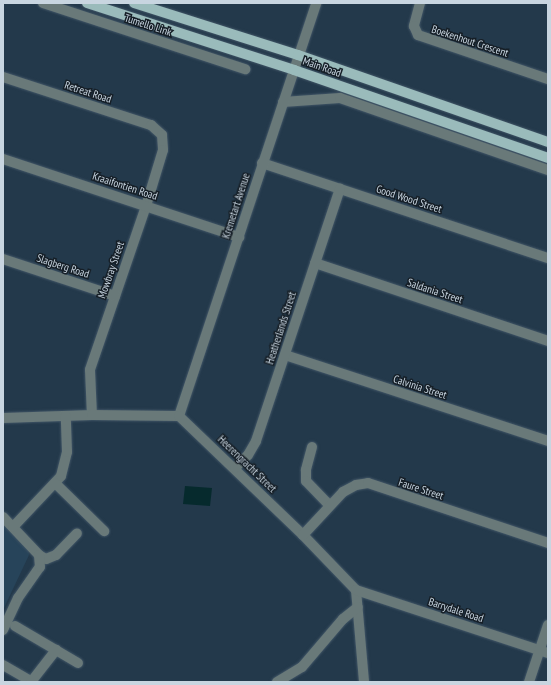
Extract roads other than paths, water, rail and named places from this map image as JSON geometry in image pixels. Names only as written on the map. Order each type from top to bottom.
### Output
[{"type":"main road","name":"Main Road","points":[[87,3],[294,70],[548,158]]},
{"type":"main road","name":"Main Road","points":[[134,3],[298,56],[548,142]]},
{"type":"street","name":"Tumello Link","points":[[43,3],[245,69]]},
{"type":"street","name":"Kremetart Avenue","points":[[179,416],[316,3]]},
{"type":"street","name":"Boekenhout Crescent","points":[[420,3],[414,26],[418,35],[548,79]]},
{"type":"street","name":"Retreat Road","points":[[3,77],[151,125],[162,135]]},
{"type":"street","points":[[283,102],[340,98],[548,170]]},
{"type":"street","name":"Mowbray Street","points":[[92,414],[90,370],[146,206],[163,150],[162,135]]},
{"type":"street","name":"Kraaifontien Road","points":[[3,158],[239,237]]},
{"type":"street","name":"Good Wood Street","points":[[262,162],[548,258]]},
{"type":"street","name":"Heatherlands Street","points":[[235,468],[252,449],[340,189]]},
{"type":"street","name":"Slagberg Road","points":[[3,259],[115,296]]},
{"type":"street","name":"Saldania Street","points":[[315,263],[548,341]]},
{"type":"street","name":"Calvinia Street","points":[[285,355],[548,441]]},
{"type":"street","points":[[3,418],[92,414],[179,416]]},
{"type":"street","points":[[13,527],[61,476],[66,461],[66,416]]},
{"type":"street","name":"Heerengracht Street","points":[[179,416],[235,468],[356,590]]},
{"type":"street","points":[[312,447],[306,473],[306,481],[329,505]]},
{"type":"street","points":[[55,483],[104,531]]},
{"type":"street","name":"Faure Street","points":[[303,535],[329,505],[351,487],[368,483],[548,543]]},
{"type":"street","points":[[3,517],[39,555],[50,559],[77,533]]},
{"type":"street","points":[[3,630],[18,598],[40,567],[39,555]]},
{"type":"street","points":[[356,590],[364,682]]},
{"type":"street","name":"Barrydale Road","points":[[356,590],[544,652]]},
{"type":"street","points":[[277,682],[302,666],[343,619],[358,608]]},
{"type":"street","points":[[529,682],[544,652],[548,625]]},
{"type":"street","points":[[15,626],[78,663]]},
{"type":"street","points":[[3,665],[32,682],[56,650]]}]
